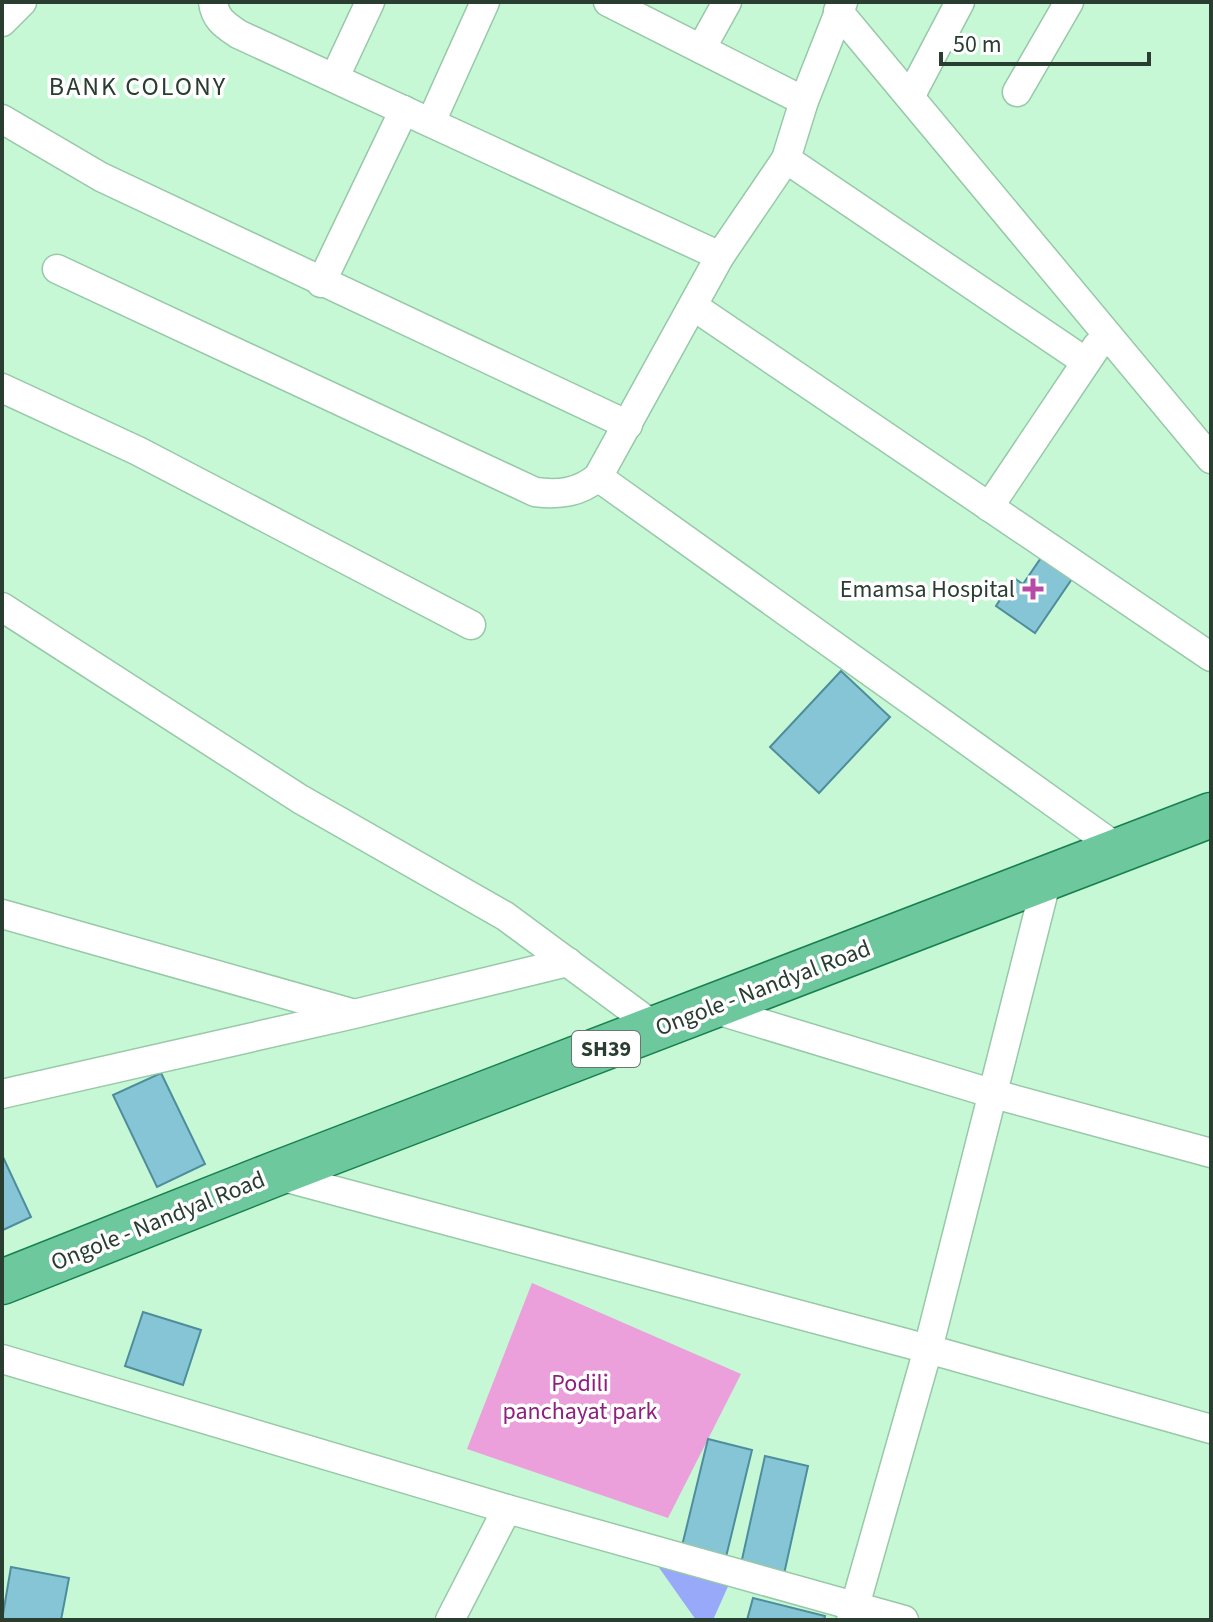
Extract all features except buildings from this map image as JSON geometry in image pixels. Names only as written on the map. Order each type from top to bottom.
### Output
[{"type":"main road","name":"Ongole - Nandyal Road","points":[[2,1282],[1211,815]]},
{"type":"street","points":[[2,22],[22,2]]},
{"type":"street","points":[[213,2],[221,22],[238,34],[720,256]]},
{"type":"street","points":[[335,77],[370,2]]},
{"type":"street","points":[[431,122],[485,2]]},
{"type":"street","points":[[701,49],[727,2]]},
{"type":"street","points":[[910,97],[960,2]]},
{"type":"street","points":[[1017,92],[1069,2]]},
{"type":"street","points":[[610,3],[804,101]]},
{"type":"street","points":[[841,6],[910,97],[1211,459]]},
{"type":"street","points":[[57,269],[535,492],[559,495],[587,486],[598,477],[720,256],[786,159],[804,101],[841,6]]},
{"type":"street","points":[[321,283],[404,110]]},
{"type":"street","points":[[2,119],[101,177],[628,425]]},
{"type":"street","points":[[786,159],[1086,362]]},
{"type":"street","points":[[693,306],[1211,657]]},
{"type":"street","points":[[989,507],[1107,333]]},
{"type":"street","points":[[2,388],[138,451],[471,625]]},
{"type":"street","points":[[598,477],[1120,850]]},
{"type":"street","points":[[2,607],[300,799],[505,916],[658,1029]]},
{"type":"street","points":[[853,1613],[928,1349],[1047,879]]},
{"type":"street","points":[[2,914],[354,1014]]},
{"type":"street","points":[[2,1094],[568,962]]},
{"type":"street","points":[[709,1007],[994,1094],[1211,1153]]},
{"type":"street","points":[[275,1174],[928,1349],[1211,1429]]},
{"type":"street","points":[[2,1359],[853,1613],[904,1620]]},
{"type":"street","points":[[450,1620],[507,1509]]},
{"type":"green space","name":"Podili panchayat park","points":[[532,1283],[741,1374],[668,1518],[467,1449]]},
{"type":"water","points":[[655,1562],[730,1582],[713,1620],[696,1620]]},
{"type":"place","name":"Emamsa Hospital","points":[[1033,589]]},
{"type":"district","name":"BANK COLONY","points":[[138,86]]}]
